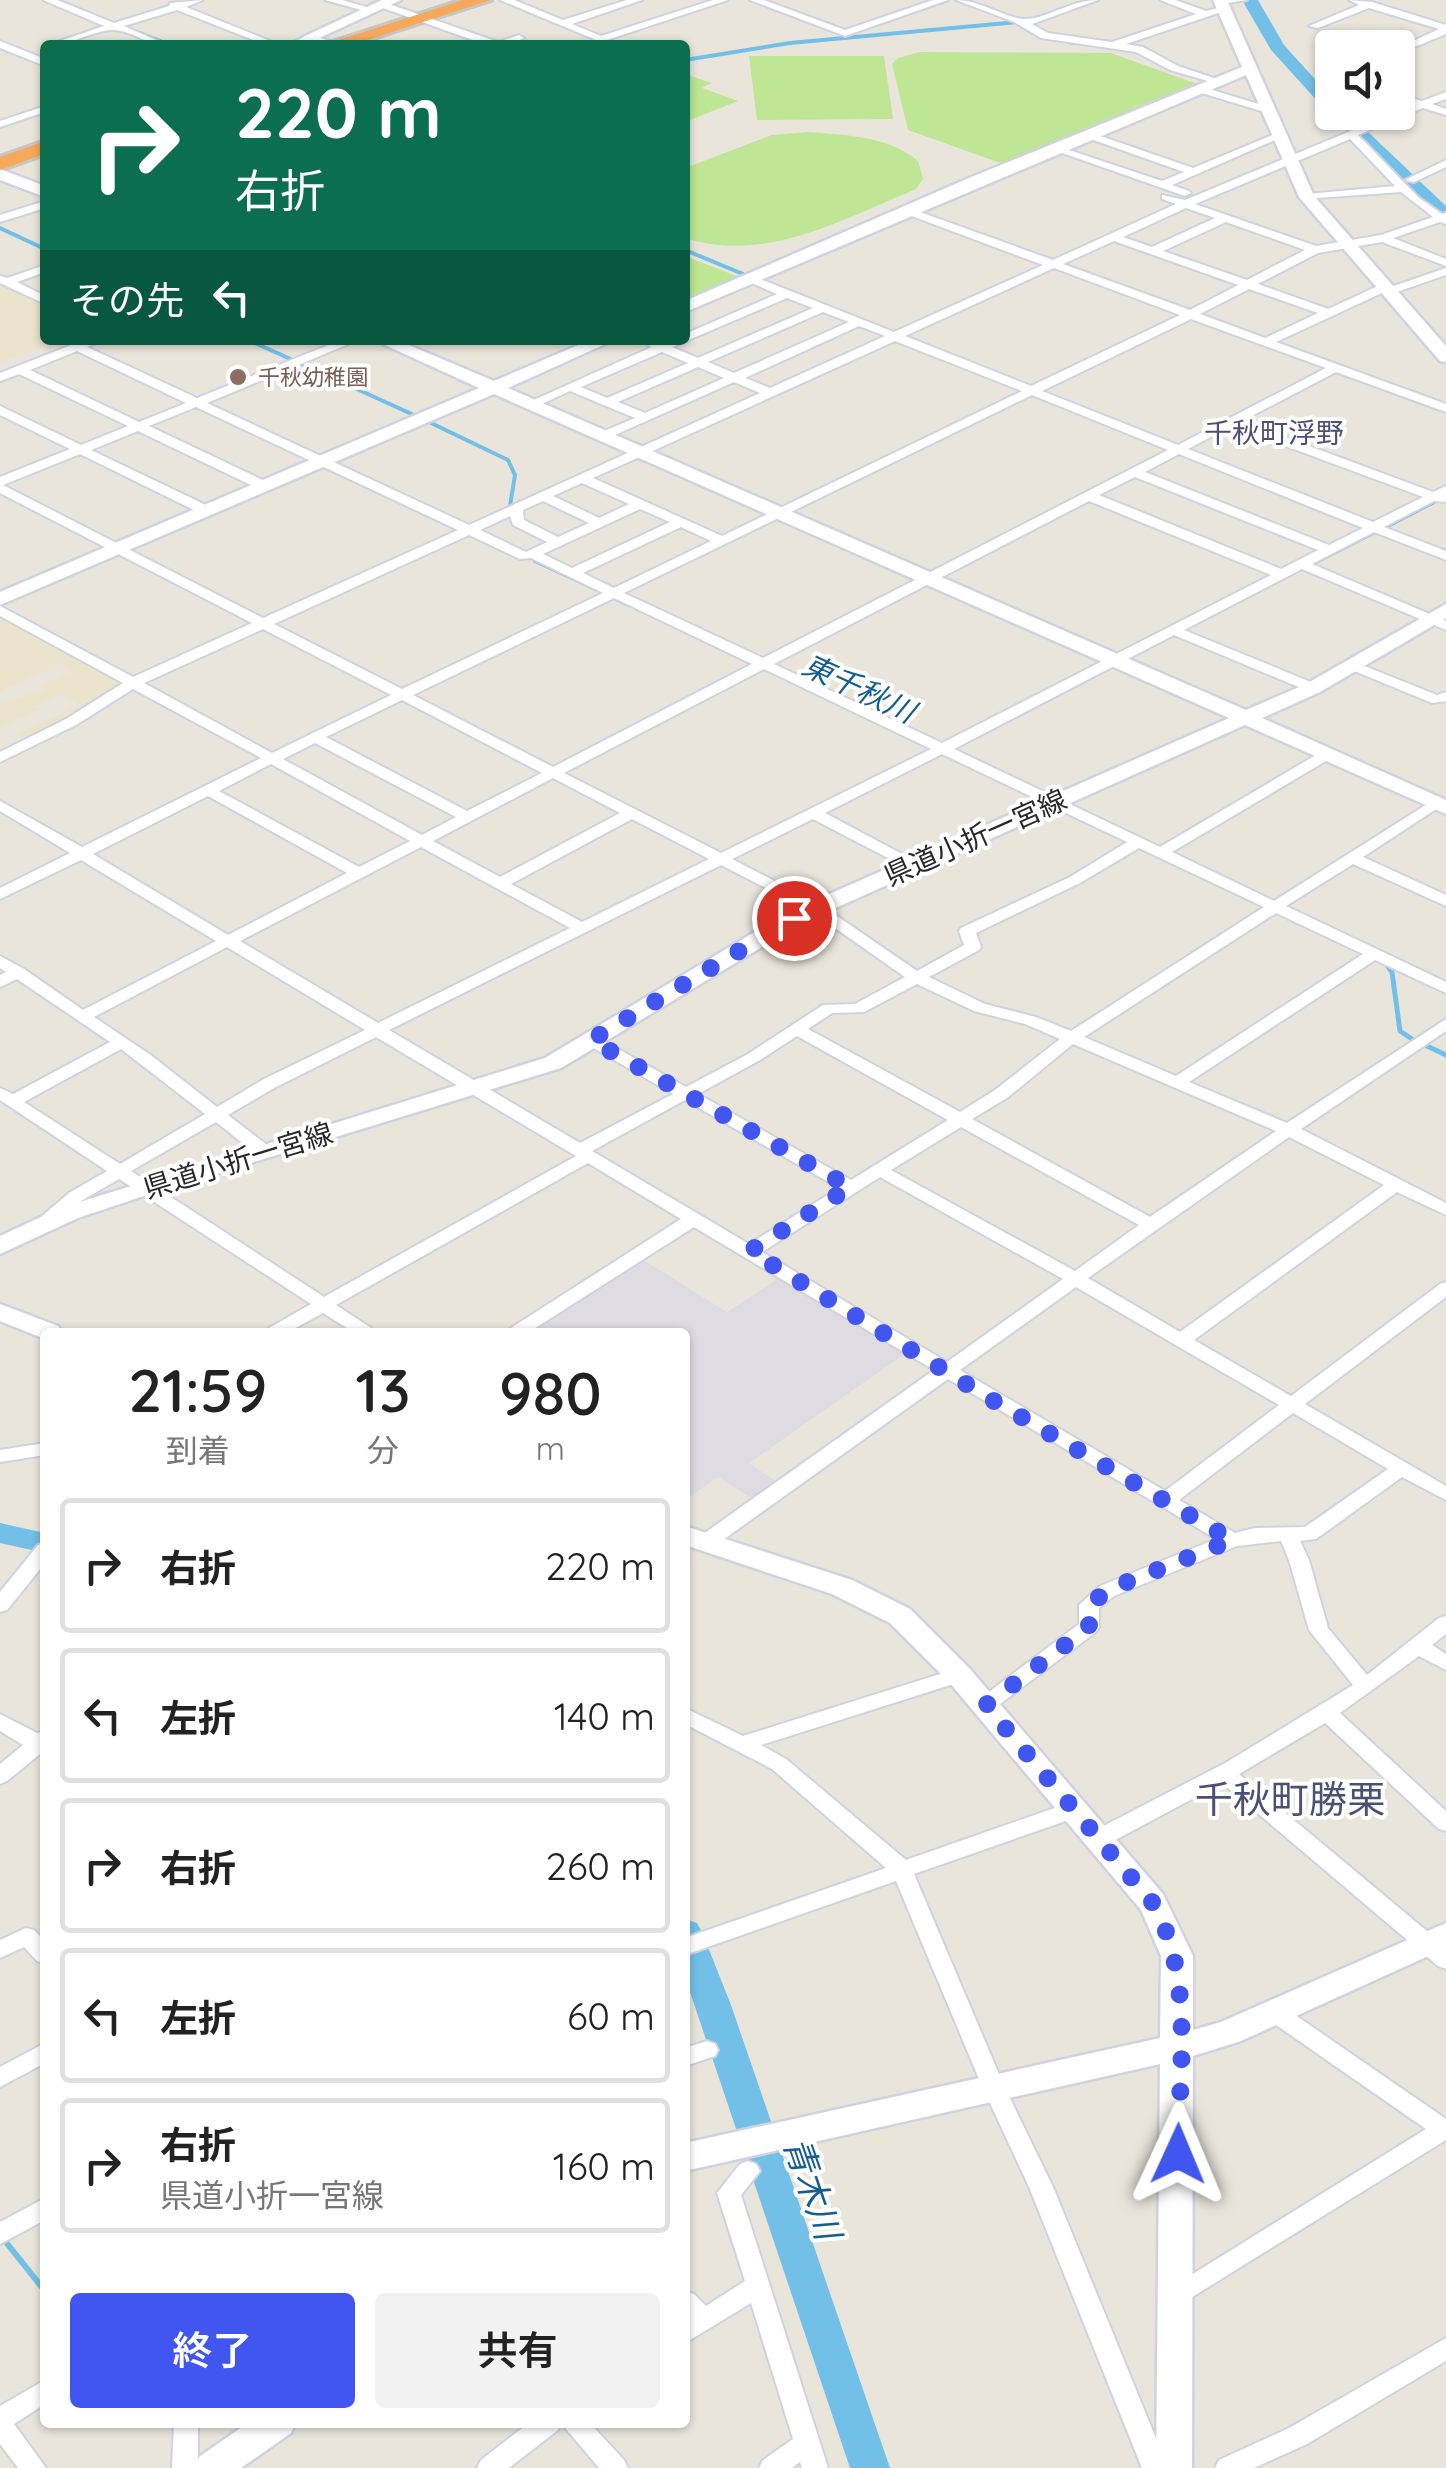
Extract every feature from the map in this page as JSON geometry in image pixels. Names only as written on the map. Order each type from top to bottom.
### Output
[{"type":"highway","points":[[359,40],[482,0]]},
{"type":"highway","points":[[349,40],[493,0]]},
{"type":"highway","points":[[0,165],[40,151]]},
{"type":"street","points":[[48,0],[149,40]]},
{"type":"street","points":[[160,0],[262,40]]},
{"type":"street","points":[[69,40],[198,0]]},
{"type":"street","points":[[330,0],[383,5],[484,40]]},
{"type":"street","points":[[505,0],[601,39],[723,0]]},
{"type":"street","points":[[562,23],[637,0]]},
{"type":"street","points":[[755,0],[845,34],[943,0]]},
{"type":"street","points":[[771,6],[790,0]]},
{"type":"street","points":[[960,0],[1026,23],[1045,36],[1139,49],[1174,68],[1218,81]]},
{"type":"street","points":[[1026,23],[1093,0]]},
{"type":"street","points":[[1165,0],[1203,13]]},
{"type":"street","points":[[1113,45],[1222,3],[1242,0]]},
{"type":"street","points":[[1354,0],[1373,2],[1446,29]]},
{"type":"street","points":[[1314,26],[1373,2]]},
{"type":"street","points":[[1222,3],[1307,198],[1446,356]]},
{"type":"street","points":[[303,40],[383,5]]},
{"type":"street","points":[[1415,43],[1446,29]]},
{"type":"street","points":[[310,37],[318,40]]},
{"type":"street","points":[[513,40],[519,38]]},
{"type":"street","points":[[0,44],[40,61]]},
{"type":"street","points":[[0,62],[40,49]]},
{"type":"street","points":[[690,305],[905,210],[1249,69]]},
{"type":"street","points":[[1199,89],[1268,110]]},
{"type":"street","points":[[0,758],[71,722],[132,683],[1199,198],[1446,94]]},
{"type":"street","points":[[1415,102],[1446,112]]},
{"type":"street","points":[[0,124],[40,111]]},
{"type":"street","points":[[1086,134],[1193,172]]},
{"type":"street","points":[[0,894],[315,736],[1031,392],[1315,250],[1383,238],[1444,217],[1358,134]]},
{"type":"street","points":[[1164,191],[1193,172],[1280,136]]},
{"type":"street","points":[[1052,148],[1164,191],[1186,204],[1315,250]]},
{"type":"street","points":[[1307,198],[1407,184],[1446,163]]},
{"type":"street","points":[[0,174],[40,190]]},
{"type":"street","points":[[1164,191],[1199,198]]},
{"type":"street","points":[[0,219],[40,206]]},
{"type":"street","points":[[905,210],[1446,408]]},
{"type":"street","points":[[1153,251],[1225,218]]},
{"type":"street","points":[[1113,237],[1328,312]]},
{"type":"street","points":[[1383,238],[1446,267]]},
{"type":"street","points":[[1266,342],[1328,312],[1446,267]]},
{"type":"street","points":[[3,280],[40,269]]},
{"type":"street","points":[[751,279],[1446,556]]},
{"type":"street","points":[[3,280],[40,298]]},
{"type":"street","points":[[690,336],[786,294]]},
{"type":"street","points":[[608,402],[822,308]]},
{"type":"street","points":[[606,435],[859,322]]},
{"type":"street","points":[[0,376],[82,345]]},
{"type":"street","points":[[0,485],[339,345]]},
{"type":"street","points":[[395,345],[932,577],[1442,806]]},
{"type":"street","points":[[0,599],[594,345]]},
{"type":"street","points":[[657,345],[771,393]]},
{"type":"street","points":[[533,403],[667,345]]},
{"type":"street","points":[[77,347],[525,556],[640,504]]},
{"type":"street","points":[[85,1015],[1335,368]]},
{"type":"street","points":[[20,369],[264,486]]},
{"type":"street","points":[[570,387],[644,417]]},
{"type":"street","points":[[0,410],[205,510]]},
{"type":"street","points":[[1230,421],[1442,496]]},
{"type":"street","points":[[1132,471],[1328,550]]},
{"type":"street","points":[[584,479],[723,541]]},
{"type":"street","points":[[0,485],[116,550],[816,908],[917,977],[980,1008],[1030,1020],[1289,1130],[1446,1210]]},
{"type":"street","points":[[1086,495],[1281,574]]},
{"type":"street","points":[[42,1225],[75,1196],[217,1113],[944,748],[1328,550],[1442,496]]},
{"type":"street","points":[[544,498],[600,522]]},
{"type":"street","points":[[516,510],[518,522],[558,542]]},
{"type":"street","points":[[572,573],[681,522]]},
{"type":"street","points":[[532,554],[1446,988]]},
{"type":"street","points":[[1301,564],[1441,618]]},
{"type":"street","points":[[0,610],[581,928]]},
{"type":"street","name":"県道小折一宮線","points":[[1,1245],[42,1225],[147,1187],[553,1063],[747,944],[816,908],[1313,688],[1441,618]]},
{"type":"street","points":[[1173,630],[1313,688]]},
{"type":"street","points":[[1352,665],[1438,700],[1446,696]]},
{"type":"street","points":[[315,736],[465,816]]},
{"type":"street","points":[[1162,852],[1326,755]]},
{"type":"street","points":[[207,790],[356,872]]},
{"type":"street","points":[[0,805],[1232,1540]]},
{"type":"street","points":[[750,1251],[1001,1094],[1070,1039],[1442,806]]},
{"type":"street","points":[[813,812],[912,865]]},
{"type":"street","points":[[501,883],[630,814]]},
{"type":"street","points":[[282,1328],[830,1008],[858,1008],[973,947],[967,931],[1075,880],[1140,841]]},
{"type":"street","points":[[1354,859],[1446,901]]},
{"type":"street","points":[[1176,1083],[1374,954]]},
{"type":"street","points":[[0,960],[85,1015],[266,1153]]},
{"type":"street","points":[[0,982],[18,972]]},
{"type":"street","points":[[696,1538],[1446,1024]]},
{"type":"street","points":[[796,1030],[1152,1225]]},
{"type":"street","points":[[591,1040],[689,1092],[850,1187]]},
{"type":"street","points":[[4,1097],[122,1042]]},
{"type":"street","points":[[4,1097],[121,1169],[360,1328]]},
{"type":"street","points":[[877,1169],[1076,1279],[1446,1494]]},
{"type":"street","points":[[1181,1340],[1395,1185]]},
{"type":"street","points":[[523,1328],[694,1218]]},
{"type":"street","points":[[1165,1501],[1446,1288]]},
{"type":"street","points":[[0,1312],[40,1329]]},
{"type":"street","points":[[0,1456],[40,1450]]},
{"type":"street","points":[[986,1705],[1089,1627],[1089,1606],[1107,1590],[1232,1540],[1310,1534],[1402,1468]]},
{"type":"street","points":[[1287,1534],[1299,1560],[1318,1630],[1366,1687]]},
{"type":"street","points":[[696,1538],[876,1600],[928,1640],[1152,1902],[1165,1924],[1176,1956],[1179,2047],[1174,2468]]},
{"type":"street","points":[[0,1604],[40,1557]]},
{"type":"street","points":[[1098,1839],[1326,1714],[1446,1623]]},
{"type":"street","points":[[1418,1646],[1446,1663]]},
{"type":"street","points":[[741,1744],[959,1675]]},
{"type":"street","points":[[1326,1714],[1446,1824]]},
{"type":"street","points":[[690,1717],[778,1764],[901,1868],[993,2086],[1041,2187],[1155,2468]]},
{"type":"street","points":[[0,1721],[40,1741]]},
{"type":"street","points":[[0,1776],[40,1745]]},
{"type":"street","points":[[690,2157],[738,2158],[780,2135],[1179,2047],[1230,2032],[1440,1946],[1224,1773]]},
{"type":"street","points":[[695,1944],[1072,1810]]},
{"type":"street","points":[[0,1950],[26,1936],[40,1951]]},
{"type":"street","points":[[1176,2297],[1445,2130],[1274,2012]]},
{"type":"street","points":[[0,2078],[40,2055]]},
{"type":"street","points":[[738,2158],[729,2193],[811,2456],[772,2468]]},
{"type":"street","points":[[0,2234],[40,2211]]},
{"type":"street","points":[[695,2327],[757,2286]]},
{"type":"street","points":[[1228,2468],[1298,2436],[1446,2348]]},
{"type":"street","points":[[32,2468],[0,2422],[40,2394]]},
{"type":"street","points":[[185,2468],[186,2428]]},
{"type":"street","points":[[212,2468],[269,2428]]},
{"type":"street","points":[[490,2468],[541,2428]]},
{"type":"street","points":[[578,2428],[615,2468]]},
{"type":"shaded area","points":[[0,282],[40,301],[40,345],[49,345],[0,363]]},
{"type":"shaded area","points":[[0,618],[119,685],[68,719],[0,754],[0,746],[23,739],[16,734],[80,705],[61,694],[35,706],[40,709],[0,727],[0,704],[45,689],[41,686],[73,671],[60,664],[0,691]]},
{"type":"shaded area","points":[[642,1259],[727,1312],[779,1278],[906,1353],[749,1463],[780,1484],[756,1501],[718,1477],[690,1497],[690,1328],[531,1328]]},
{"type":"green space","points":[[920,52],[1111,53],[1197,84],[1006,165],[908,130],[892,64],[898,58]]},
{"type":"green space","points":[[749,56],[884,56],[893,119],[757,120]]},
{"type":"green space","points":[[690,76],[712,83],[702,88],[738,101],[690,120]]},
{"type":"green space","points":[[837,134],[894,146],[918,161],[923,179],[916,189],[832,225],[774,242],[715,245],[690,239],[690,166],[772,135]]},
{"type":"green space","points":[[690,258],[739,277],[690,298]]},
{"type":"waterway","points":[[1250,0],[1277,47],[1315,88]]},
{"type":"waterway","points":[[690,59],[790,43],[1018,22]]},
{"type":"waterway","points":[[140,33],[158,40]]},
{"type":"waterway","points":[[1069,42],[1092,45]]},
{"type":"waterway","points":[[1356,130],[1446,216]]},
{"type":"waterway","name":"東千秋川","points":[[0,228],[40,247]]},
{"type":"waterway","points":[[690,252],[743,274]]},
{"type":"waterway","name":"東千秋川","points":[[259,345],[295,361]]},
{"type":"waterway","name":"東千秋川","points":[[302,364],[416,416]]},
{"type":"waterway","name":"東千秋川","points":[[429,422],[508,460],[515,475],[510,506]]},
{"type":"waterway","points":[[1384,528],[1434,502]]},
{"type":"waterway","points":[[1314,563],[1373,533]]},
{"type":"waterway","name":"東千秋川","points":[[535,561],[604,593]]},
{"type":"waterway","name":"東千秋川","points":[[614,598],[626,604]]},
{"type":"waterway","name":"東千秋川","points":[[1387,965],[1392,972],[1400,1031],[1415,1041]]},
{"type":"waterway","name":"東千秋川","points":[[1427,1046],[1446,1055]]},
{"type":"waterway","name":"青木川","points":[[0,1533],[40,1542]]},
{"type":"waterway","name":"青木川","points":[[690,1945],[870,2468]]},
{"type":"waterway","points":[[5,2241],[40,2285]]},
{"type":"place","name":"千秋幼稚園","points":[[238,377]]},
{"type":"district","name":"千秋町浮野","points":[[1274,432]]},
{"type":"district","name":"千秋町勝栗","points":[[1290,1799]]},
{"type":"route","points":[[794,918],[591,1040],[689,1092],[850,1187],[750,1251],[994,1401],[1232,1540],[1107,1590],[1089,1606],[1089,1627],[986,1705],[1152,1902],[1165,1924],[1176,1956],[1178,2154]]}]
